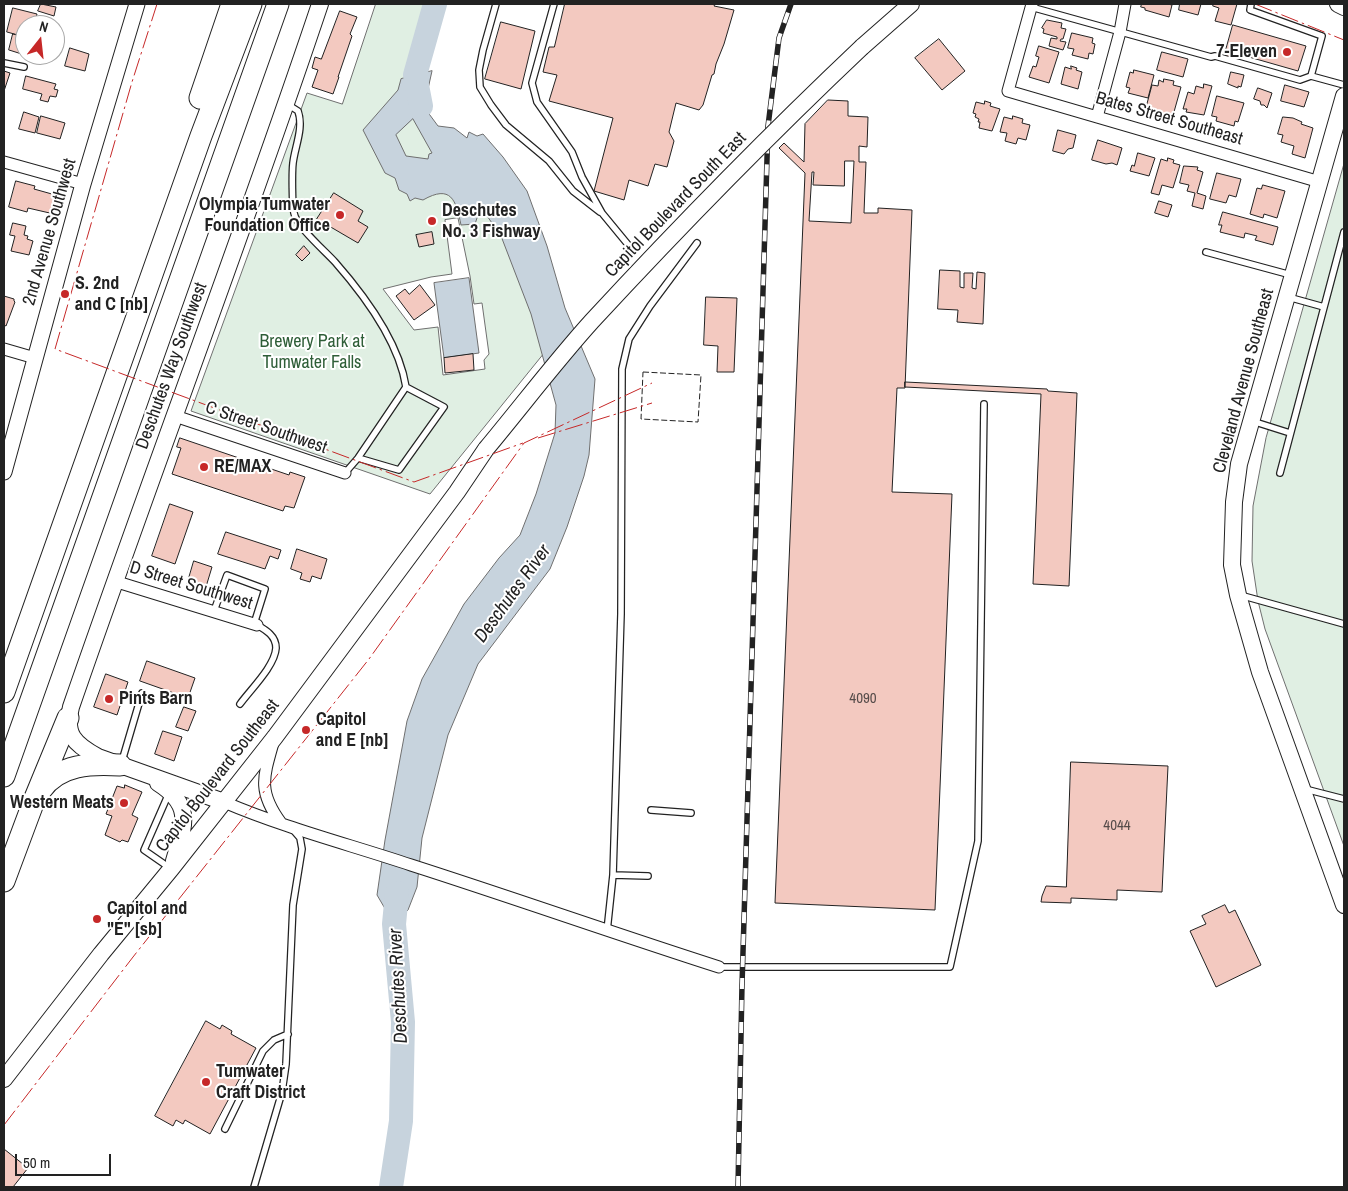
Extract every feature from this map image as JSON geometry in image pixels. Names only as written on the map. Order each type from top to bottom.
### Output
[{"type":"highway","points":[[91,446],[99,399],[232,4]]},
{"type":"highway","points":[[4,692],[200,136],[251,4]]},
{"type":"highway","points":[[4,776],[278,4]]},
{"type":"highway","points":[[4,881],[68,718]]},
{"type":"highway","points":[[35,798],[54,777],[66,770],[85,765],[120,765]]},
{"type":"main road","name":"Deschutes Way Southwest","points":[[68,718],[70,707],[114,581],[287,104],[320,4]]},
{"type":"main road","name":"Capitol Boulevard South East","points":[[457,492],[486,450],[591,322],[702,205],[803,103],[911,4]]},
{"type":"main road","points":[[1338,4],[1344,7]]},
{"type":"main road","name":"Cleveland Avenue Southeast","points":[[1344,96],[1239,464],[1234,502],[1232,566],[1238,595],[1260,672],[1344,905]]},
{"type":"main road","name":"Capitol Boulevard Southeast","points":[[4,1079],[275,737],[457,492]]},
{"type":"main road","points":[[68,718],[69,729],[75,741],[84,750],[98,757],[224,802]]},
{"type":"main road","points":[[143,773],[170,791],[179,801],[184,819],[171,869]]},
{"type":"street","name":"2nd Avenue Southwest","points":[[4,472],[83,184],[137,4]]},
{"type":"street","points":[[1097,116],[1120,32],[1125,4]]},
{"type":"street","name":"Bates Street Southeast","points":[[1031,5],[1008,91],[1320,182]]},
{"type":"street","points":[[4,162],[83,184]]},
{"type":"street","points":[[4,349],[34,358]]},
{"type":"street","name":"C Street Southwest","points":[[175,416],[346,473]]},
{"type":"street","name":"D Street Southwest","points":[[114,581],[256,624]]},
{"type":"street","points":[[275,737],[265,770],[264,782],[270,809],[286,825]]},
{"type":"street","points":[[224,802],[286,825],[719,967]]},
{"type":"lane","points":[[496,4],[480,64],[480,87],[506,125],[549,161],[573,191],[602,213]]},
{"type":"lane","points":[[554,4],[532,84],[537,102],[572,152],[582,177],[602,213],[630,247]]},
{"type":"lane","points":[[1252,4],[1250,10],[1322,36],[1311,76]]},
{"type":"lane","points":[[1031,5],[1120,32],[1300,80],[1311,76],[1344,85]]},
{"type":"lane","points":[[4,63],[24,67]]},
{"type":"lane","points":[[287,104],[298,111],[301,120],[292,165],[294,213],[299,224],[347,276],[372,310],[398,358],[405,376],[406,387],[346,473]]},
{"type":"lane","points":[[1280,473],[1344,232]]},
{"type":"lane","points":[[607,931],[613,875],[621,614],[622,369],[629,340],[650,306],[697,243]]},
{"type":"lane","points":[[1206,252],[1293,276]]},
{"type":"lane","points":[[1287,296],[1324,307]]},
{"type":"lane","points":[[358,458],[399,470],[444,407],[406,387]]},
{"type":"lane","points":[[719,967],[950,967],[978,841],[984,404]]},
{"type":"lane","points":[[1250,421],[1290,433]]},
{"type":"lane","points":[[214,612],[227,575],[265,589],[256,624],[267,631],[273,638],[276,647],[268,667],[240,704]]},
{"type":"lane","points":[[1238,595],[1344,624]]},
{"type":"lane","points":[[120,765],[142,693]]},
{"type":"lane","points":[[1302,788],[1344,799]]},
{"type":"lane","points":[[170,791],[144,850],[171,869]]},
{"type":"lane","points":[[651,810],[691,812]]},
{"type":"lane","points":[[254,1187],[282,1092],[286,1064],[293,913],[302,849],[300,838],[286,825]]},
{"type":"lane","points":[[613,875],[648,876]]},
{"type":"lane","points":[[225,1129],[263,1051],[274,1040],[288,1034]]},
{"type":"green space","name":"Brewery Park at Tumwater Falls","points":[[376,4],[437,4],[415,75],[422,109],[496,195],[553,342],[430,494],[191,411],[307,93],[342,104]],"holes":[[[458,218],[474,304],[482,303],[489,354],[484,360],[485,369],[443,375],[438,327],[414,330],[383,289],[431,277],[452,274],[445,220]]]},
{"type":"green space","points":[[1344,164],[1344,846],[1265,629],[1258,601],[1252,561],[1253,506],[1266,438]]},
{"type":"water","points":[[432,71],[424,107],[438,126],[454,128],[467,138],[469,132],[477,136],[483,134],[503,157],[527,191],[547,246],[565,308],[595,379],[589,455],[567,527],[550,569],[478,664],[448,735],[422,838],[417,887],[408,910],[394,924],[377,895],[407,721],[422,679],[464,604],[499,558],[520,535],[536,494],[555,433],[556,405],[531,314],[501,236],[485,213],[482,213],[477,218],[475,224],[461,225],[457,208],[451,197],[446,194],[432,195],[423,200],[415,198],[410,201],[407,194],[399,190],[395,178],[385,173],[363,130],[398,90],[401,79]],"holes":[[[413,119],[432,153],[429,154],[428,159],[406,156],[396,135]]]},
{"type":"water","points":[[469,278],[479,353],[444,358],[434,283]]},
{"type":"building","points":[[41,4],[56,7],[54,15],[38,11]]},
{"type":"building","points":[[565,4],[715,4],[714,6],[734,10],[703,105],[699,110],[676,103],[669,132],[674,141],[667,167],[655,164],[648,186],[629,180],[624,200],[594,191],[613,118],[549,101],[557,75],[543,72],[549,47],[554,47]]},
{"type":"building","points":[[1142,4],[1172,5],[1169,17],[1145,10],[1145,8],[1141,7]]},
{"type":"building","points":[[1180,4],[1201,4],[1198,15],[1179,10]]},
{"type":"building","points":[[1214,4],[1237,4],[1231,25],[1215,21],[1219,8],[1213,6]]},
{"type":"building","points":[[13,8],[37,14],[15,15],[15,34],[7,32]]},
{"type":"building","points":[[340,11],[357,17],[350,34],[352,36],[333,94],[312,87],[318,70],[312,68],[315,57],[321,59]]},
{"type":"building","points":[[1047,20],[1062,23],[1061,28],[1066,29],[1063,39],[1060,41],[1066,42],[1063,50],[1049,46],[1051,38],[1057,39],[1057,37],[1043,33],[1044,29],[1042,28]]},
{"type":"building","points":[[501,22],[535,31],[521,89],[485,79]]},
{"type":"building","points":[[1233,25],[1306,46],[1298,71],[1235,53],[1234,59],[1224,57]]},
{"type":"building","points":[[1072,33],[1093,38],[1092,43],[1095,44],[1093,54],[1089,53],[1088,59],[1072,55],[1074,49],[1068,48]]},
{"type":"building","points":[[13,34],[15,34],[15,52],[9,50]]},
{"type":"building","points":[[939,39],[965,71],[942,90],[915,58]]},
{"type":"building","points":[[1039,46],[1059,52],[1049,83],[1029,77],[1033,66],[1036,67],[1039,57],[1036,56]]},
{"type":"building","points":[[70,48],[89,54],[85,71],[65,66]]},
{"type":"building","points":[[1162,52],[1188,59],[1183,77],[1157,70]]},
{"type":"building","points":[[1071,66],[1082,72],[1078,89],[1061,84],[1065,67],[1071,69]]},
{"type":"building","points":[[1134,70],[1154,75],[1148,98],[1128,93],[1130,88],[1126,87],[1130,72],[1133,73]]},
{"type":"building","points":[[4,71],[10,73],[4,91]]},
{"type":"building","points":[[1231,72],[1244,75],[1241,87],[1238,86],[1238,88],[1228,84]]},
{"type":"building","points":[[26,76],[56,84],[54,89],[58,90],[56,97],[50,96],[48,102],[40,100],[42,94],[23,89]]},
{"type":"building","points":[[1164,79],[1174,81],[1173,85],[1181,87],[1172,119],[1154,114],[1153,117],[1146,115],[1147,111],[1145,111],[1152,85],[1158,86],[1159,80],[1163,82]]},
{"type":"building","points":[[1204,84],[1212,86],[1204,115],[1186,112],[1187,109],[1183,109],[1188,92],[1194,94],[1196,86],[1203,88]]},
{"type":"building","points":[[1285,85],[1309,92],[1304,107],[1281,101]]},
{"type":"building","points":[[1258,88],[1272,93],[1267,108],[1261,105],[1260,101],[1254,99]]},
{"type":"building","points":[[1217,96],[1244,103],[1238,122],[1235,121],[1234,126],[1216,121],[1217,117],[1212,116]]},
{"type":"building","points":[[828,100],[848,101],[848,116],[868,117],[867,147],[859,146],[859,162],[866,162],[864,213],[878,213],[878,208],[912,210],[905,388],[897,388],[892,492],[952,494],[935,910],[775,903],[805,173],[779,148],[784,143],[804,162],[805,124]],"holes":[[[845,161],[854,161],[851,223],[809,221],[812,172],[814,172],[813,185],[844,186]]]},
{"type":"building","points":[[985,101],[991,103],[990,106],[1000,109],[992,131],[979,128],[979,119],[973,113],[976,102],[984,104]]},
{"type":"building","points":[[24,112],[39,117],[35,133],[19,129]]},
{"type":"building","points":[[41,116],[65,123],[60,139],[37,133]]},
{"type":"building","points":[[1013,116],[1023,119],[1022,123],[1030,125],[1026,140],[1018,138],[1016,144],[1005,141],[1007,133],[1000,132],[1004,117],[1012,119]]},
{"type":"building","points":[[1283,117],[1293,118],[1302,122],[1301,124],[1313,128],[1305,158],[1292,154],[1294,146],[1281,142],[1283,135],[1278,134]]},
{"type":"building","points":[[1058,130],[1076,135],[1073,148],[1068,149],[1064,154],[1053,151]]},
{"type":"building","points":[[1098,140],[1122,148],[1117,165],[1092,160]]},
{"type":"building","points":[[1138,153],[1155,158],[1149,176],[1130,171],[1132,165],[1134,166]]},
{"type":"building","points":[[1168,158],[1174,160],[1173,163],[1180,165],[1173,188],[1162,185],[1159,195],[1151,193],[1161,159],[1167,161]]},
{"type":"building","points":[[1184,166],[1198,167],[1197,170],[1203,172],[1197,193],[1206,196],[1203,209],[1192,206],[1195,193],[1187,191],[1189,185],[1180,183]]},
{"type":"building","points":[[1217,173],[1241,179],[1236,197],[1229,195],[1226,203],[1210,199]]},
{"type":"building","points":[[16,181],[35,186],[34,189],[59,196],[54,214],[28,208],[27,212],[9,207]]},
{"type":"building","points":[[1263,185],[1285,191],[1277,218],[1264,214],[1263,218],[1250,214],[1257,188],[1261,189]]},
{"type":"building","name":"Olympia Tumwater Foundation Office","points":[[334,193],[363,211],[358,221],[368,227],[358,243],[317,219]]},
{"type":"building","points":[[1159,201],[1172,205],[1168,217],[1155,213]]},
{"type":"building","points":[[1223,212],[1278,227],[1273,245],[1255,240],[1257,236],[1245,233],[1244,238],[1220,232],[1222,225],[1219,225]]},
{"type":"building","points":[[13,223],[26,226],[24,235],[28,236],[27,239],[33,241],[29,255],[11,251],[15,236],[10,235]]},
{"type":"building","points":[[432,232],[434,244],[419,247],[416,235]]},
{"type":"building","points":[[304,246],[310,253],[302,261],[296,255]]},
{"type":"building","points":[[940,270],[960,271],[960,287],[964,288],[964,273],[973,273],[972,288],[976,289],[977,272],[985,273],[983,324],[957,322],[958,310],[938,309]]},
{"type":"building","points":[[420,285],[435,305],[414,320],[396,296],[405,289],[409,294]]},
{"type":"building","points":[[4,296],[14,299],[15,302],[6,326],[4,325]]},
{"type":"building","points":[[706,297],[737,298],[734,372],[717,372],[718,346],[704,345]]},
{"type":"building","points":[[473,354],[474,370],[445,373],[444,358]]},
{"type":"building","points":[[905,382],[1047,389],[1048,391],[1077,393],[1069,586],[1033,584],[1041,394],[905,387]]},
{"type":"building","points":[[180,438],[289,475],[290,472],[305,477],[294,508],[285,506],[283,511],[172,474],[181,448],[177,447]]},
{"type":"building","points":[[170,504],[193,512],[175,564],[152,556]]},
{"type":"building","points":[[226,532],[281,550],[278,559],[270,556],[265,569],[218,554]]},
{"type":"building","points":[[297,549],[327,559],[321,579],[312,576],[310,582],[300,579],[302,573],[291,569]]},
{"type":"building","points":[[194,561],[212,567],[205,590],[187,585]]},
{"type":"building","points":[[147,661],[195,678],[188,698],[140,681]]},
{"type":"building","points":[[106,674],[128,682],[117,715],[94,707]]},
{"type":"building","points":[[184,707],[196,711],[188,731],[176,727]]},
{"type":"building","points":[[163,731],[182,737],[174,761],[155,754]]},
{"type":"building","points":[[1071,762],[1168,766],[1162,892],[1117,890],[1117,900],[1071,898],[1071,903],[1041,902],[1046,886],[1066,887]]},
{"type":"building","name":"Western Meats","points":[[125,785],[142,792],[132,815],[138,818],[128,842],[122,840],[120,842],[105,835],[112,816],[106,814],[117,786],[124,788]]},
{"type":"building","points":[[1225,905],[1229,913],[1235,910],[1261,965],[1216,987],[1190,931],[1206,924],[1202,916]]},
{"type":"building","name":"Tumwater Craft District","points":[[206,1021],[220,1029],[222,1025],[232,1031],[231,1034],[256,1048],[210,1134],[185,1120],[183,1124],[176,1120],[173,1126],[155,1116]]},
{"type":"building","points":[[4,1149],[28,1168],[13,1187],[4,1187]]},
{"type":"waterway","name":"Deschutes River","points":[[421,106],[415,75],[435,4]]},
{"type":"waterway","name":"Deschutes River","points":[[391,1187],[401,1121],[403,1022],[394,924],[397,893]]},
{"type":"railway","points":[[738,1187],[742,985],[768,126],[779,38],[791,4]]},
{"type":"fence","points":[[643,372],[701,375],[698,422],[641,419],[643,372]]},
{"type":"power","points":[[157,4],[132,82],[55,349],[414,482],[523,443]]},
{"type":"power","points":[[1255,4],[1344,40]]},
{"type":"power","points":[[4,1125],[133,957],[369,659],[524,443],[652,383]]},
{"type":"power","points":[[538,438],[652,403]]},
{"type":"place","name":"7-Eleven","points":[[1287,52]]},
{"type":"place","name":"Olympia Tumwater Foundation Office","points":[[340,215]]},
{"type":"place","name":"Deschutes No. 3 Fishway","points":[[432,221]]},
{"type":"place","name":"S. 2nd and C [nb]","points":[[65,294]]},
{"type":"place","name":"RE/MAX","points":[[204,467]]},
{"type":"place","name":"Pints Barn","points":[[109,699]]},
{"type":"place","name":"Capitol and E [nb]","points":[[306,730]]},
{"type":"place","name":"Western Meats","points":[[124,803]]},
{"type":"place","name":"Capitol and \"E\" [sb]","points":[[97,919]]},
{"type":"place","name":"Tumwater Craft District","points":[[206,1082]]}]
